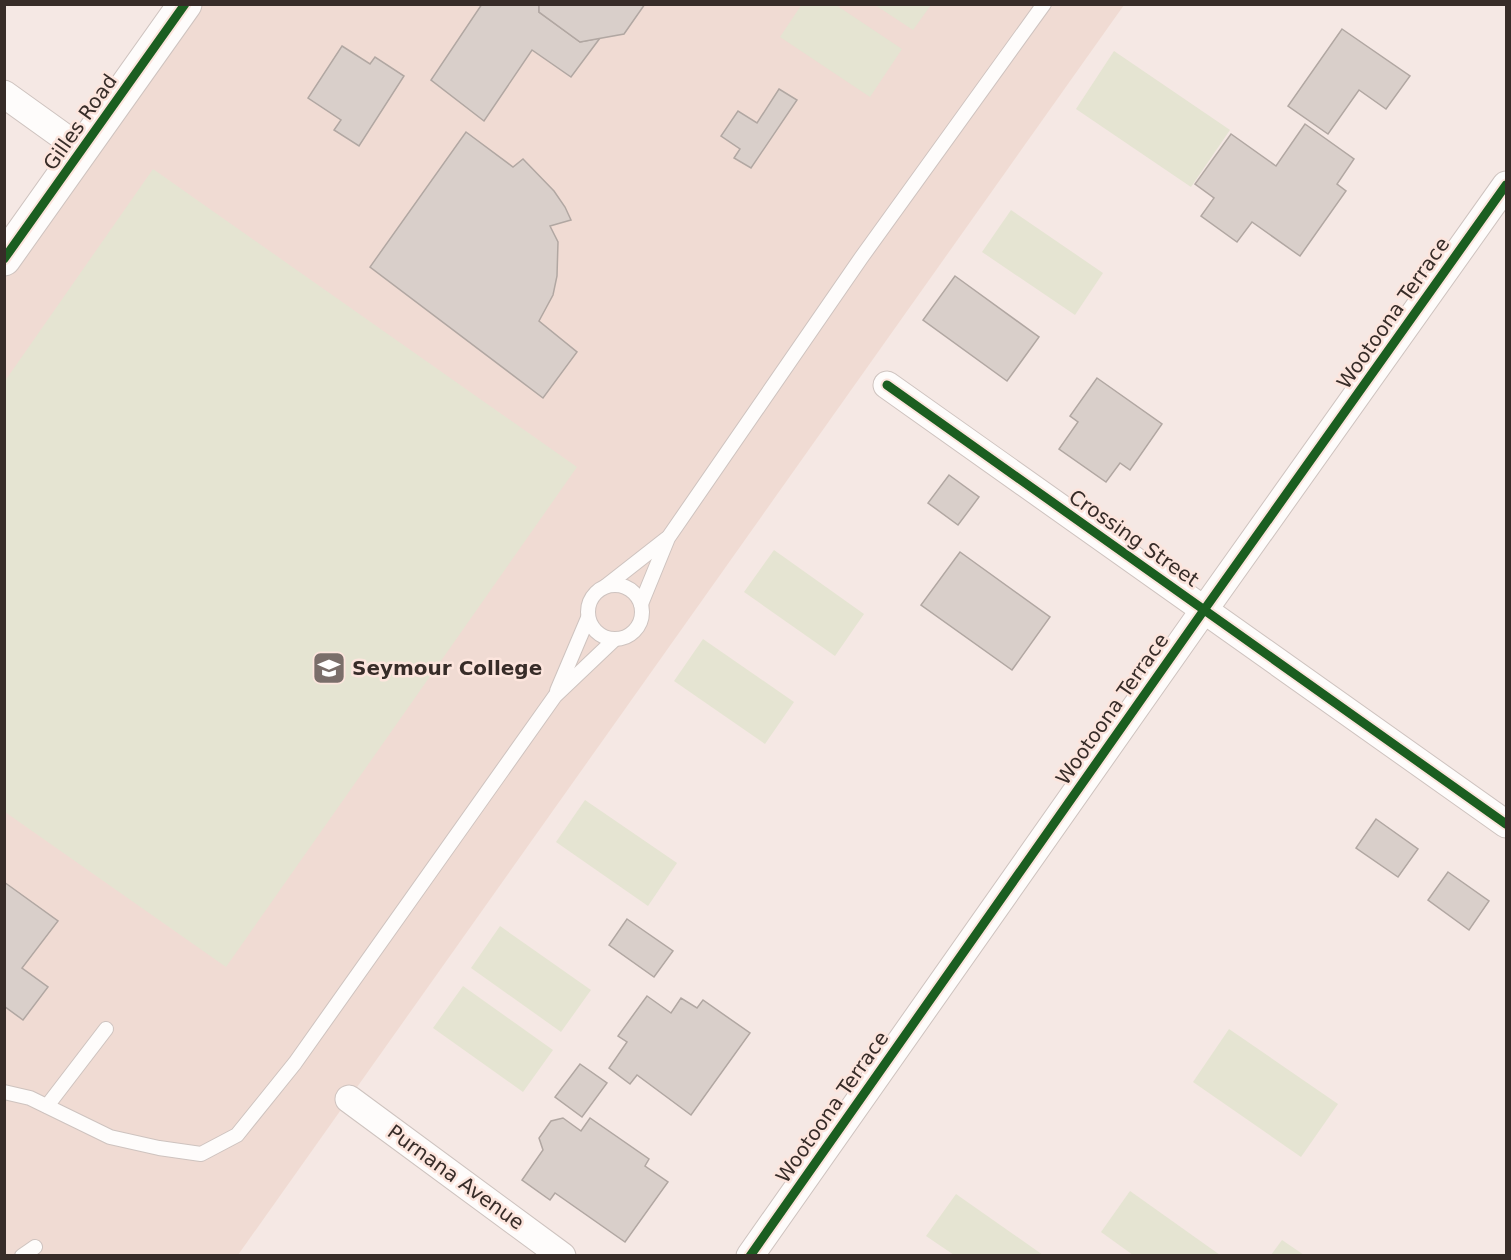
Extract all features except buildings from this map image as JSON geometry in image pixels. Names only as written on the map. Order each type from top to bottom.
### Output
[{"type":"street","name":"Gilles Road","points":[[4,260],[185,4]]},
{"type":"street","points":[[4,94],[82,150]]},
{"type":"street","name":"Wootoona Terrace","points":[[750,1256],[1506,185]]},
{"type":"street","name":"Crossing Street","points":[[887,385],[1506,824]]},
{"type":"street","name":"Purnana Avenue","points":[[349,1099],[562,1256]]},
{"type":"lane","points":[[4,1092],[30,1098],[110,1137],[159,1148],[201,1154],[237,1135],[296,1063],[555,696],[615,639],[631,634],[636,628],[641,620],[641,604],[668,538],[861,258],[1044,4]]},
{"type":"lane","points":[[555,696],[588,618],[591,600],[596,593],[668,538]]},
{"type":"lane","points":[[604,587],[613,585],[630,590],[641,604]]},
{"type":"lane","points":[[588,618],[592,627],[599,634],[615,639]]},
{"type":"lane","points":[[47,1106],[106,1029]]},
{"type":"lane","points":[[22,1256],[34,1247]]},
{"type":"shaded area","name":"Seymour College","points":[[188,5],[1124,5],[238,1255],[5,1256],[5,259]]},
{"type":"green space","points":[[802,4],[836,5],[902,49],[870,97],[780,37]]},
{"type":"green space","points":[[875,5],[931,5],[913,30]]},
{"type":"green space","points":[[1114,51],[1230,130],[1191,187],[1076,109]]},
{"type":"green space","points":[[153,169],[577,467],[226,967],[5,812],[5,381]]},
{"type":"green space","points":[[1011,210],[1103,273],[1075,315],[982,252]]},
{"type":"green space","points":[[774,550],[864,614],[835,656],[744,592]]},
{"type":"green space","points":[[703,639],[794,702],[765,744],[674,681]]},
{"type":"green space","points":[[585,800],[677,863],[648,906],[556,842]]},
{"type":"green space","points":[[500,926],[591,990],[561,1032],[471,968]]},
{"type":"green space","points":[[463,986],[553,1050],[523,1092],[433,1028]]},
{"type":"green space","points":[[1229,1029],[1338,1104],[1301,1157],[1193,1082]]},
{"type":"green space","points":[[1130,1191],[1220,1255],[1133,1255],[1101,1232]]},
{"type":"green space","points":[[956,1194],[1043,1255],[954,1255],[926,1236]]},
{"type":"green space","points":[[1282,1240],[1304,1255],[1271,1255]]},
{"type":"cycle path","points":[[4,259],[185,4]]},
{"type":"cycle path","points":[[750,1256],[1506,185]]},
{"type":"cycle path","points":[[887,385],[1506,824]]},
{"type":"place","name":"Seymour College","points":[[329,668]]}]
